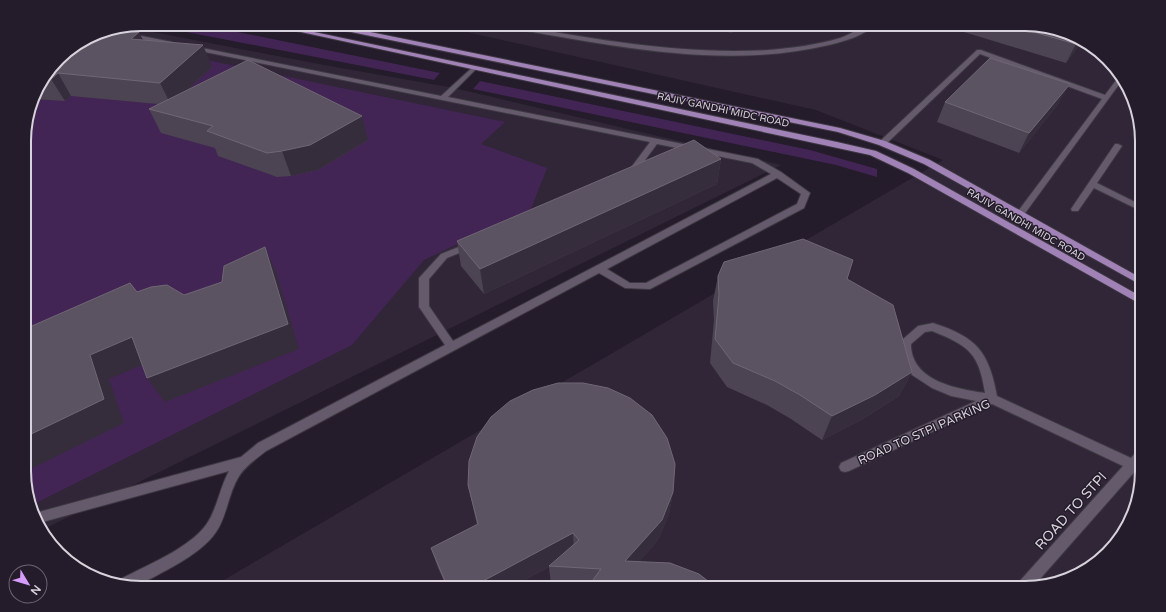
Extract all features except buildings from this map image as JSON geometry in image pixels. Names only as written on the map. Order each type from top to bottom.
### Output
[{"type":"main road","name":"RAJIV GANDHI MIDC ROAD","points":[[301,31],[837,144],[873,153],[911,171],[1135,298]]},
{"type":"main road","name":"RAJIV GANDHI MIDC ROAD","points":[[356,31],[840,130],[882,143],[927,162],[1135,278]]},
{"type":"lane","points":[[542,31],[679,52],[749,54],[832,43],[855,35],[862,31]]},
{"type":"lane","points":[[120,33],[754,161],[778,174],[806,193],[801,206],[647,287],[628,286],[599,268]]},
{"type":"lane","points":[[882,143],[979,52],[1107,98]]},
{"type":"lane","points":[[443,98],[474,68]]},
{"type":"lane","points":[[1020,214],[1118,82]]},
{"type":"lane","points":[[627,178],[656,142]]},
{"type":"lane","points":[[1075,209],[1118,146]]},
{"type":"lane","points":[[132,580],[198,541],[210,530],[218,516],[233,474],[245,461],[262,447],[278,437],[778,174]]},
{"type":"lane","points":[[1092,184],[1135,205]]},
{"type":"lane","points":[[452,346],[424,307],[424,278],[444,256],[481,240]]},
{"type":"lane","points":[[933,327],[960,338],[977,350],[988,372],[992,399],[955,393],[936,385],[916,372],[906,355],[906,343],[922,329],[933,327]]},
{"type":"lane","name":"ROAD TO STPI PARKING","points":[[845,467],[992,399],[1133,465]]},
{"type":"lane","points":[[41,517],[245,461]]},
{"type":"lane","name":"ROAD TO STPI","points":[[1029,581],[1135,463]]},
{"type":"shaded area","points":[[148,31],[454,88],[781,165],[47,528],[39,513],[35,499],[31,471],[31,134],[34,120],[87,45],[92,42],[113,35],[127,32]]},
{"type":"shaded area","points":[[181,31],[233,31],[440,73],[434,80]]},
{"type":"shaded area","points":[[462,31],[1032,31],[1046,33],[1074,42],[1103,63],[1120,86],[1127,99],[1134,127],[1135,471],[1131,499],[1124,520],[1108,544],[1098,554],[1074,570],[1046,579],[1032,581],[222,581],[943,160],[816,110]]},
{"type":"shaded area","points":[[193,57],[505,122],[481,144],[547,168],[531,209],[424,260],[352,345],[36,503],[32,485],[31,471],[31,134],[39,99],[45,87]]},
{"type":"shaded area","points":[[480,81],[810,150],[877,169],[877,177],[836,165],[473,89]]}]
